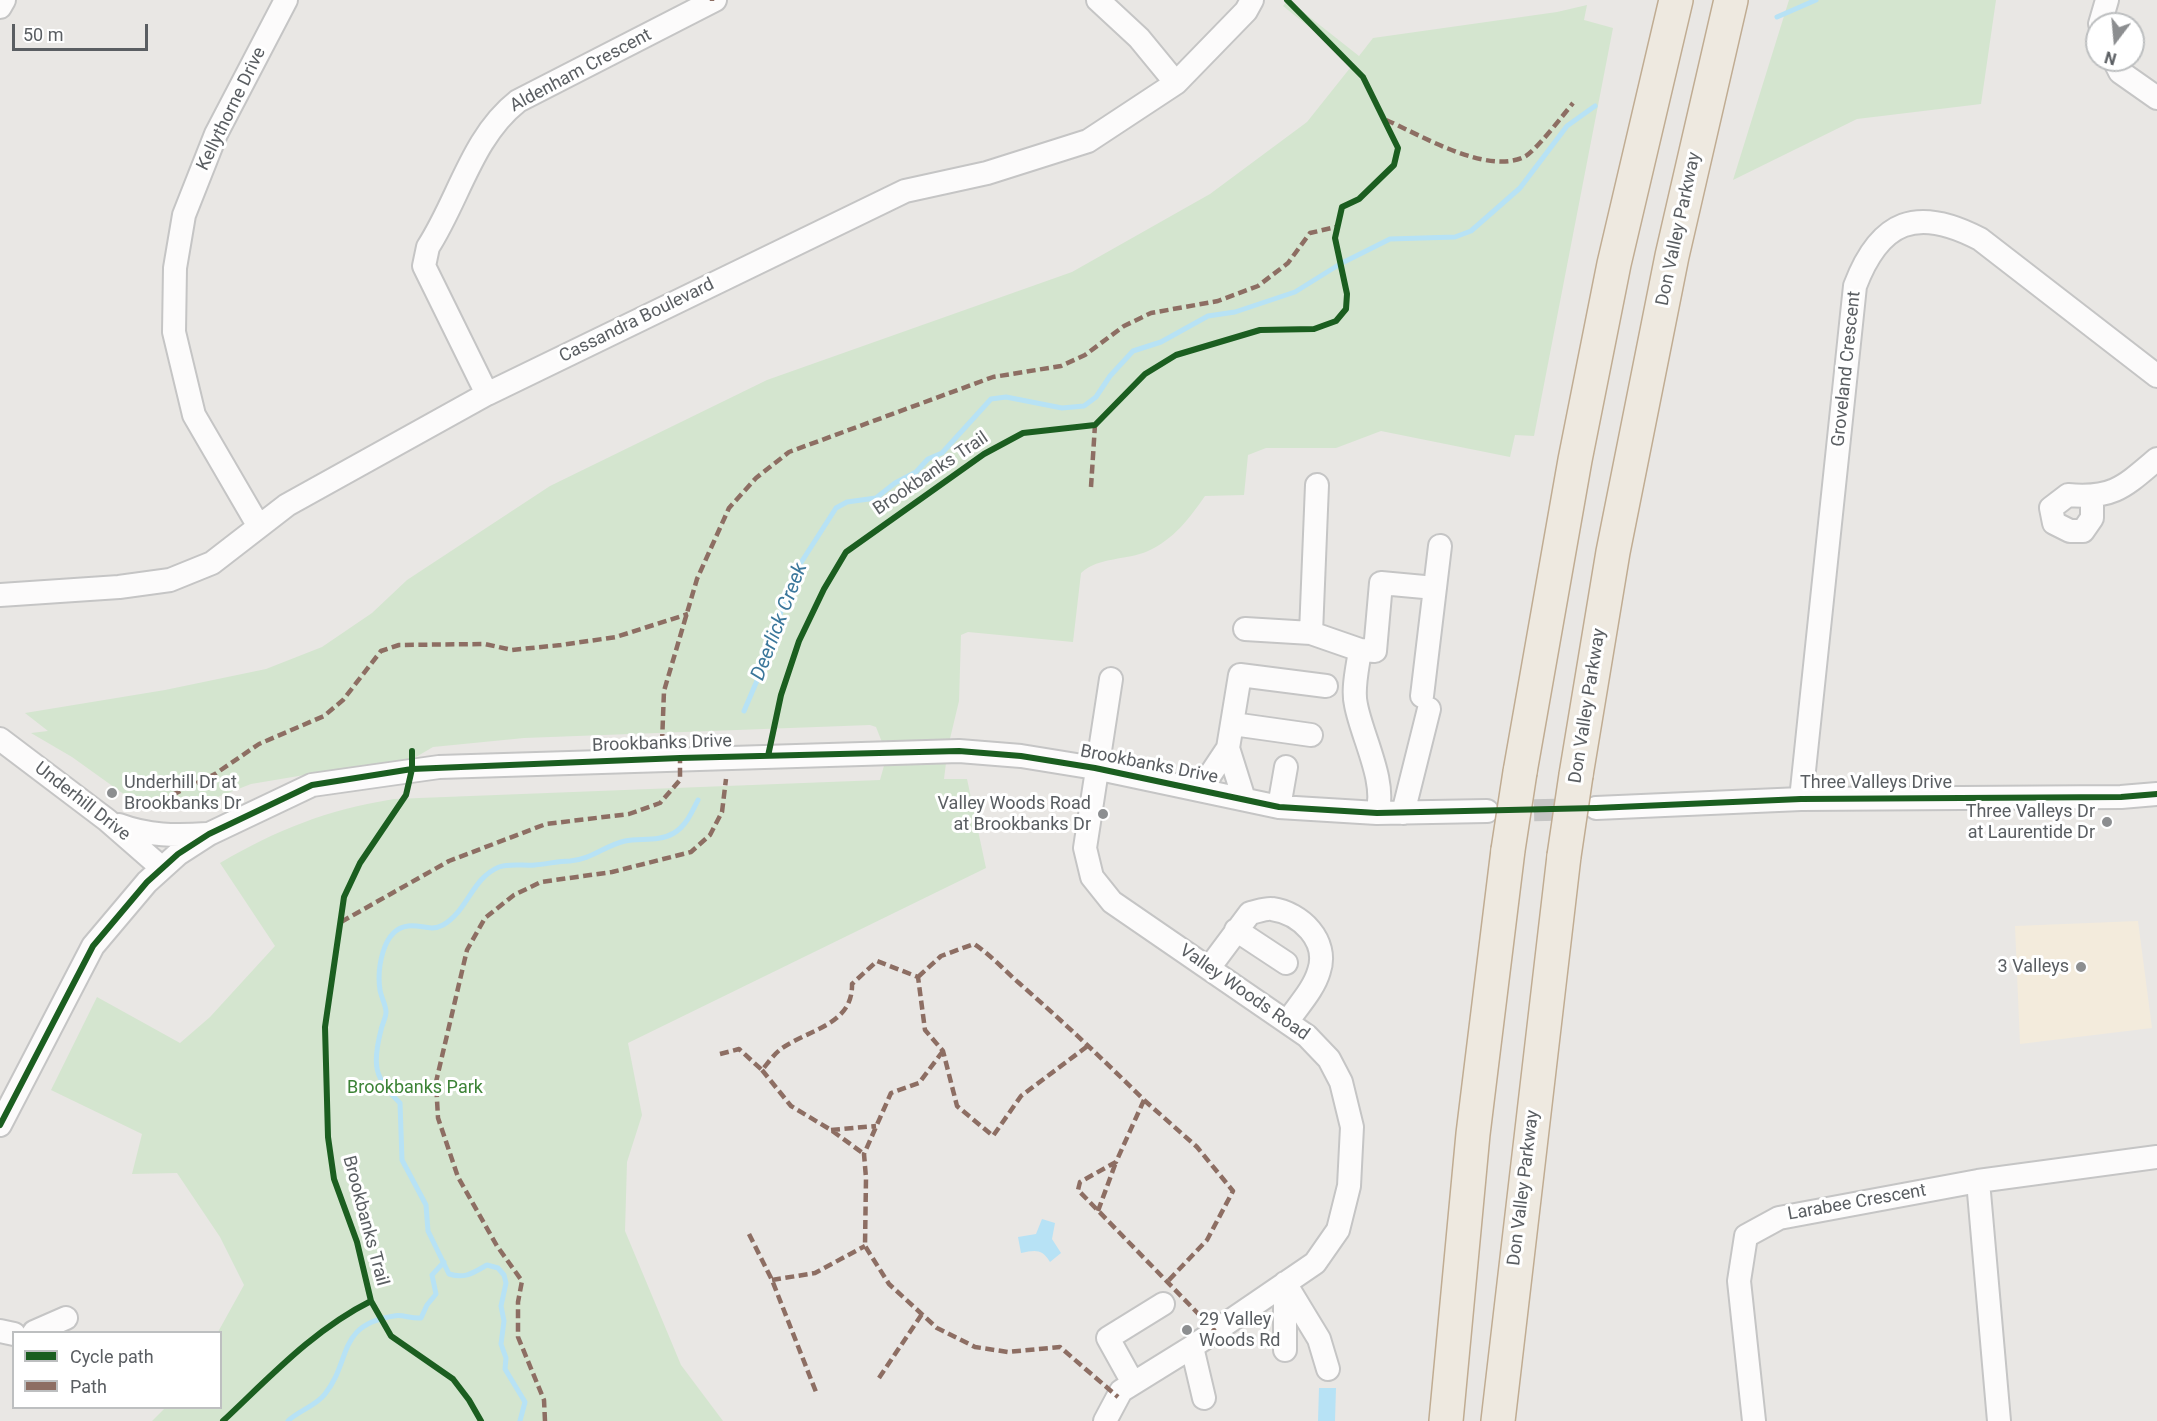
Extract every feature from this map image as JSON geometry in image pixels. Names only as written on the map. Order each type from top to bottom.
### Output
[{"type":"highway","points":[[1446,1421],[1473,1134],[1508,850],[1575,460],[1612,275],[1676,0]]},
{"type":"highway","name":"Don Valley Parkway","points":[[1498,1421],[1564,856],[1576,775],[1613,552],[1672,256],[1731,0]]},
{"type":"street","points":[[0,7],[4,0]]},
{"type":"street","name":"Kellythorne Drive","points":[[258,525],[194,415],[174,332],[175,268],[184,215],[216,134],[286,0]]},
{"type":"street","name":"Aldenham Crescent","points":[[486,394],[424,266],[428,247],[487,135],[502,114],[518,101],[715,0]]},
{"type":"street","points":[[1098,0],[1139,38],[1176,83]]},
{"type":"street","name":"Cassandra Boulevard","points":[[0,595],[119,587],[170,579],[212,563],[258,525],[287,505],[486,394],[905,191],[987,173],[1088,141],[1176,83],[1246,11],[1252,0]]},
{"type":"street","points":[[2120,72],[2157,98]]},
{"type":"street","name":"Groveland Crescent","points":[[1801,799],[1855,286],[1870,252],[1881,238],[1894,229],[1914,223],[1933,220],[1955,226],[1980,239],[2157,376]]},
{"type":"street","points":[[2092,497],[2116,491],[2157,459]]},
{"type":"street","points":[[1311,633],[1317,485]]},
{"type":"street","points":[[1402,813],[1426,703],[1440,546]]},
{"type":"street","points":[[1245,629],[1311,633],[1360,650],[1376,651],[1381,583],[1435,588]]},
{"type":"street","points":[[1360,650],[1355,704],[1364,727],[1380,798],[1377,813]]},
{"type":"street","points":[[1200,790],[1228,748],[1240,675],[1326,686]]},
{"type":"street","name":"Valley Woods Road","points":[[1105,1421],[1121,1391],[1192,1347],[1315,1263],[1338,1230],[1349,1186],[1352,1126],[1341,1082],[1329,1059],[1307,1036],[1112,902],[1092,877],[1085,849],[1095,768],[1111,679]]},
{"type":"street","points":[[1233,724],[1311,735]]},
{"type":"street","name":"Underhill Drive","points":[[0,739],[107,820],[162,868]]},
{"type":"street","points":[[1228,748],[1244,799]]},
{"type":"street","name":"Brookbanks Drive","points":[[0,1125],[93,946],[162,868],[188,846],[209,834],[312,785],[439,767],[959,752],[1021,756],[1095,768],[1279,807],[1377,813],[1487,811]]},
{"type":"street","points":[[1279,807],[1286,766]]},
{"type":"street","name":"Three Valleys Drive","points":[[1596,808],[1801,799],[2121,797],[2157,794]]},
{"type":"street","points":[[107,820],[147,833],[165,836],[209,834]]},
{"type":"street","points":[[1209,968],[1250,913],[1272,909],[1298,920],[1317,936],[1320,970],[1287,1022]]},
{"type":"street","points":[[1236,930],[1286,963]]},
{"type":"street","name":"Larabee Crescent","points":[[1754,1421],[1739,1281],[1746,1236],[1779,1218],[1978,1181],[2157,1157]]},
{"type":"street","points":[[1978,1181],[1999,1421]]},
{"type":"street","points":[[1285,1283],[1285,1350]]},
{"type":"street","points":[[1285,1283],[1319,1340],[1328,1369]]},
{"type":"street","points":[[1133,1383],[1108,1338],[1163,1304]]},
{"type":"street","points":[[36,1331],[66,1318]]},
{"type":"street","points":[[1192,1347],[1204,1398]]},
{"type":"shaded area","points":[[2138,921],[2152,1028],[2020,1044],[2015,926]]},
{"type":"green space","name":"Brookbanks Park","points":[[1288,0],[1359,56],[1373,38],[1557,12],[1587,5],[1584,20],[1613,28],[1534,436],[1515,435],[1510,457],[1381,431],[1336,448],[1266,448],[1248,455],[1244,495],[1205,496],[1180,528],[1166,541],[1140,554],[1096,564],[1081,573],[1073,642],[968,632],[961,635],[959,701],[948,747],[944,779],[967,779],[986,868],[628,1043],[642,1115],[627,1162],[625,1231],[681,1365],[723,1421],[152,1421],[164,1409],[222,1409],[222,1331],[219,1331],[244,1285],[220,1237],[177,1173],[132,1174],[142,1134],[51,1090],[97,997],[180,1043],[210,1017],[275,946],[220,863],[262,840],[304,822],[347,809],[394,799],[880,780],[887,755],[876,727],[870,725],[524,738],[433,747],[404,764],[364,765],[251,784],[187,809],[125,795],[72,757],[31,733],[48,731],[25,713],[165,690],[266,669],[322,647],[372,613],[407,580],[550,486],[767,380],[1072,272],[1210,194],[1307,122],[1354,63],[1283,6]]},
{"type":"green space","points":[[1789,0],[1996,0],[1981,104],[1857,119],[1733,180]]},
{"type":"water","points":[[1042,1219],[1055,1223],[1052,1239],[1061,1253],[1050,1262],[1038,1252],[1021,1253],[1018,1237],[1036,1234]]},
{"type":"water","points":[[1319,1388],[1336,1388],[1335,1421],[1318,1421]]},
{"type":"waterway","name":"Deerlick Creek","points":[[1777,17],[1816,0]]},
{"type":"waterway","name":"Deerlick Creek","points":[[744,711],[774,641],[782,607],[795,572],[836,508],[847,502],[876,498],[895,483],[916,472],[928,459],[942,453],[991,399],[1006,397],[1062,408],[1084,406],[1096,397],[1110,376],[1133,351],[1161,342],[1208,316],[1235,312],[1295,292],[1340,264],[1390,239],[1455,237],[1471,231],[1520,188],[1567,126],[1595,106]]},
{"type":"waterway","name":"Deerlick Creek","points":[[520,1421],[525,1402],[505,1369],[506,1358],[501,1344],[504,1321],[501,1306],[506,1283],[504,1275],[498,1268],[487,1265],[473,1273],[449,1274],[428,1231],[426,1205],[402,1160],[400,1103],[380,1078],[376,1062],[378,1042],[386,1012],[379,982],[383,952],[392,934],[399,929],[408,926],[434,928],[443,925],[458,912],[482,879],[499,867],[577,860],[625,841],[668,836],[685,823],[698,800]]},
{"type":"waterway","points":[[288,1421],[325,1394],[339,1369],[348,1346],[363,1327],[394,1316],[421,1318],[427,1305],[436,1294],[432,1275],[444,1262]]},
{"type":"tunnel","points":[[1501,811],[1585,809]]},
{"type":"marked path","points":[[1386,120],[1454,151],[1491,161],[1509,161],[1529,154],[1573,103]]},
{"type":"marked path","points":[[662,743],[664,691],[697,579],[729,508],[756,478],[789,452],[993,377],[1061,366],[1085,355],[1124,326],[1151,313],[1218,301],[1258,286],[1288,263],[1310,233],[1336,227]]},
{"type":"marked path","points":[[1091,487],[1095,425]]},
{"type":"marked path","points":[[160,801],[215,774],[259,744],[324,716],[343,700],[381,651],[399,645],[485,644],[512,650],[561,645],[616,637],[688,614]]},
{"type":"marked path","points":[[341,922],[449,861],[546,824],[629,814],[660,803],[680,780],[680,758]]},
{"type":"marked path","points":[[545,1421],[544,1400],[518,1337],[518,1302],[522,1281],[497,1246],[458,1177],[438,1118],[436,1082],[467,950],[485,918],[514,895],[541,882],[612,872],[691,852],[710,835],[722,812],[726,779]]},
{"type":"marked path","points":[[918,977],[941,956],[974,944],[1067,1026],[1144,1100],[1116,1162],[1080,1182],[1078,1190],[1215,1331]]},
{"type":"marked path","points":[[720,1054],[739,1049],[762,1070],[781,1049],[837,1017],[845,1009],[850,998],[852,984],[877,961],[918,977],[925,1030],[943,1051],[957,1106],[993,1136],[1021,1096],[1089,1045]]},
{"type":"marked path","points":[[943,1051],[919,1083],[891,1093],[864,1154],[865,1246],[889,1284],[937,1328],[975,1347],[1008,1352],[1060,1347],[1118,1397]]},
{"type":"marked path","points":[[762,1070],[791,1106],[831,1130],[864,1154]]},
{"type":"marked path","points":[[1144,1100],[1197,1147],[1233,1191],[1207,1240],[1168,1281]]},
{"type":"marked path","points":[[831,1130],[876,1126]]},
{"type":"marked path","points":[[1098,1211],[1116,1162]]},
{"type":"marked path","points":[[749,1234],[772,1280],[816,1392]]},
{"type":"marked path","points":[[772,1280],[815,1273],[865,1246]]},
{"type":"marked path","points":[[879,1378],[922,1314]]},
{"type":"cycle path","name":"Brookbanks Trail","points":[[768,756],[781,695],[799,641],[824,589],[846,552],[984,454],[1023,433],[1095,425],[1145,374],[1176,355],[1260,330],[1314,329],[1336,321],[1346,309],[1347,294],[1335,238],[1342,207],[1359,199],[1394,165],[1398,148],[1363,77],[1287,0]]},
{"type":"cycle path","name":"Brookbanks Trail","points":[[412,751],[412,769],[406,795],[360,863],[344,897],[325,1027],[328,1137],[334,1179],[357,1242],[371,1301],[391,1336],[453,1379],[481,1421]]},
{"type":"cycle path","points":[[0,1125],[93,946],[147,882],[178,854],[209,834],[312,785],[412,769],[680,758],[959,751],[1021,756],[1095,768],[1279,807],[1377,813],[1596,808],[1801,799],[2121,797],[2157,794]]},
{"type":"cycle path","points":[[223,1421],[311,1340],[371,1301]]},
{"type":"place","name":"Underhill Dr at Brookbanks Dr","points":[[112,793]]},
{"type":"place","name":"Valley Woods Road at Brookbanks Dr","points":[[1103,814]]},
{"type":"place","name":"Three Valleys Dr at Laurentide Dr","points":[[2107,822]]},
{"type":"place","name":"3 Valleys","points":[[2081,967]]},
{"type":"place","name":"29 Valley Woods Rd","points":[[1187,1330]]}]
